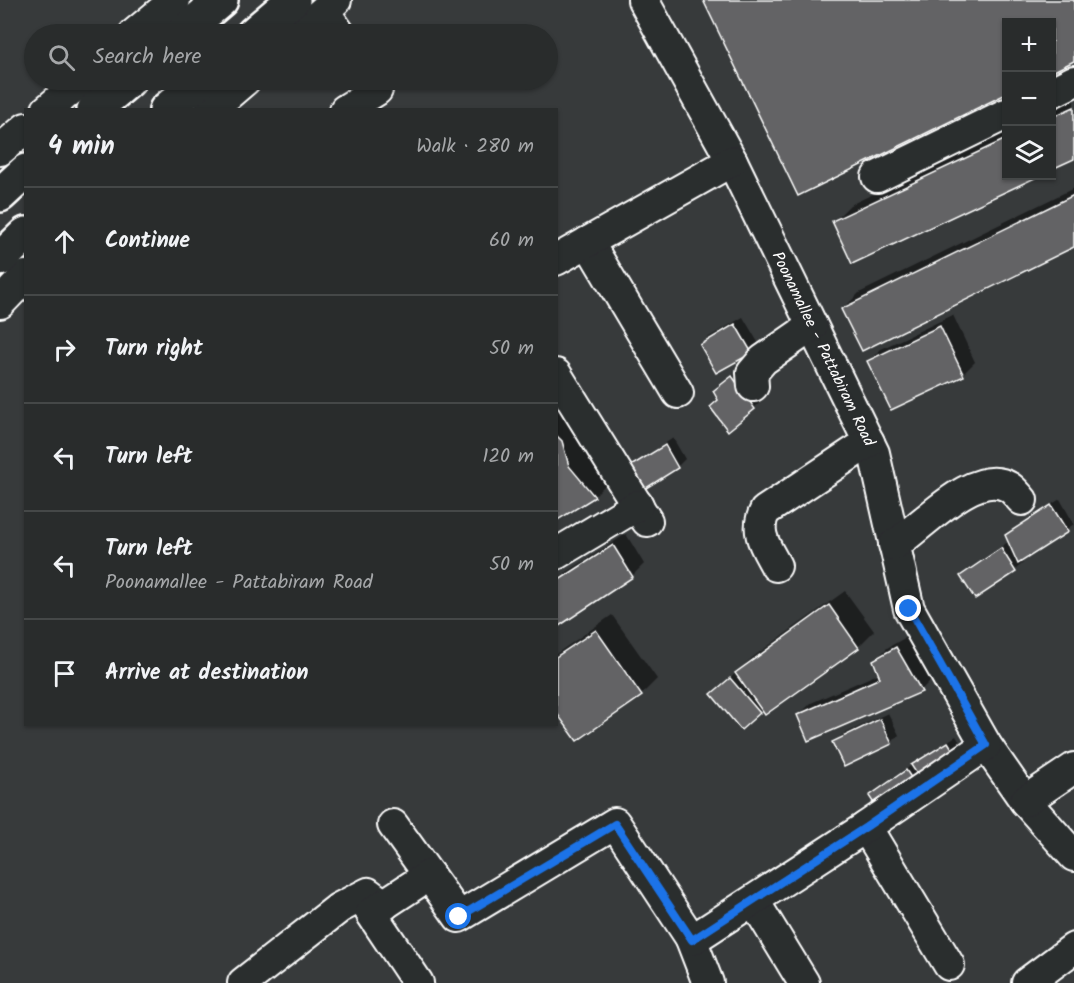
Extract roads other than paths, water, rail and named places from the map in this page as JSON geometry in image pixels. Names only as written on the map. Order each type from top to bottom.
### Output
[{"type":"highway","points":[[193,24],[221,0]]},
{"type":"highway","points":[[265,24],[293,0]]},
{"type":"highway","points":[[96,108],[117,90]]},
{"type":"highway","points":[[168,108],[189,90]]},
{"type":"highway","points":[[0,195],[24,173]]},
{"type":"highway","points":[[0,260],[24,236]]},
{"type":"street","points":[[146,24],[175,0]]},
{"type":"street","name":"Poonamallee - Pattabiram Road","points":[[643,0],[732,160],[874,453],[909,609],[986,745],[1025,801],[1074,856]]},
{"type":"street","points":[[316,24],[333,15]]},
{"type":"street","points":[[1056,90],[1074,81]]},
{"type":"street","points":[[49,108],[70,90]]},
{"type":"street","points":[[212,108],[233,90]]},
{"type":"street","points":[[349,108],[379,93]]},
{"type":"street","points":[[877,177],[1002,116]]},
{"type":"street","points":[[0,150],[24,130]]},
{"type":"street","points":[[558,259],[732,160]]},
{"type":"street","points":[[588,242],[678,393]]},
{"type":"street","points":[[0,303],[24,278]]},
{"type":"street","points":[[753,386],[752,373],[763,360],[812,326]]},
{"type":"street","points":[[558,377],[642,513],[558,553]]},
{"type":"street","points":[[776,566],[760,534],[759,522],[765,511],[868,442]]},
{"type":"street","points":[[894,545],[948,501],[969,489],[991,482],[1008,486],[1022,500]]},
{"type":"street","points":[[691,939],[754,901],[986,745]]},
{"type":"street","points":[[1025,801],[1074,768]]},
{"type":"street","points":[[393,825],[459,917],[615,824],[691,939],[708,983]]},
{"type":"street","points":[[866,827],[949,965]]},
{"type":"street","points":[[418,983],[371,913],[429,875]]},
{"type":"street","points":[[243,983],[348,903],[368,893],[384,905]]},
{"type":"street","points":[[754,901],[804,983]]},
{"type":"street","points":[[1027,983],[1074,948]]}]
